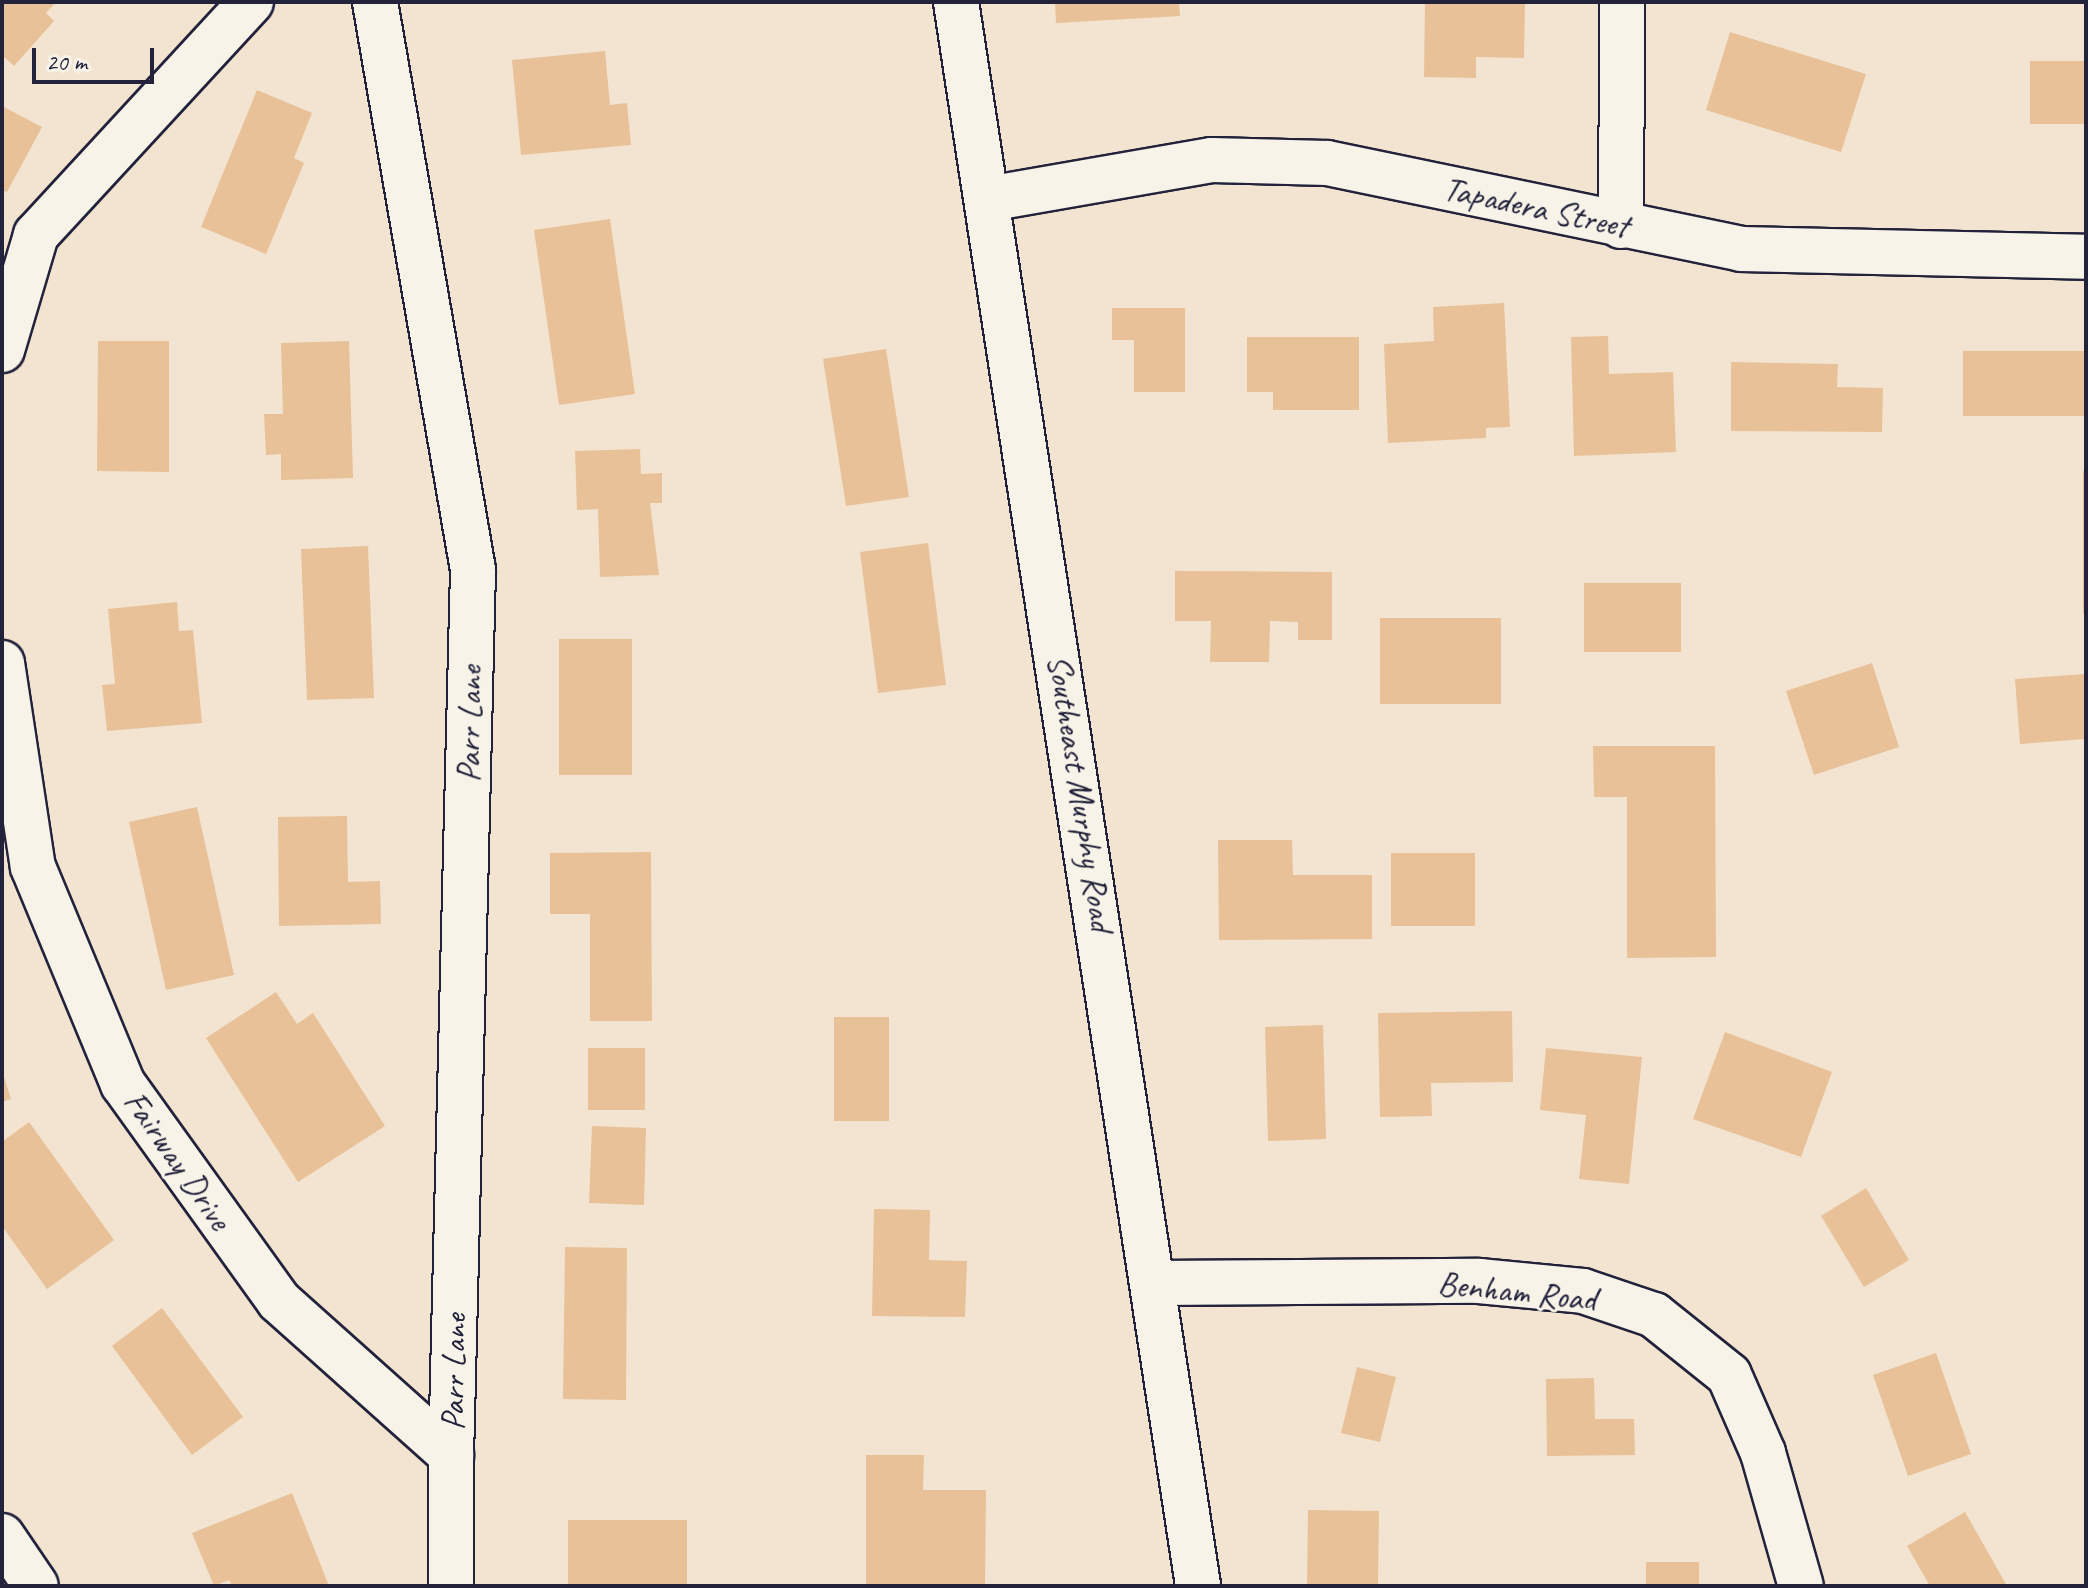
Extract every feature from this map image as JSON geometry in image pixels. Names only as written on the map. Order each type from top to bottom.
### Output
[{"type":"street","points":[[2,350],[36,235],[251,2]]},
{"type":"street","name":"Parr Lane","points":[[375,2],[473,570],[451,1455]]},
{"type":"street","name":"Southeast Murphy Road","points":[[956,2],[1155,1283],[1198,1586]]},
{"type":"street","points":[[1621,226],[1622,2]]},
{"type":"street","name":"Tapadera Street","points":[[988,199],[1212,160],[1327,163],[1741,249],[2086,257]]},
{"type":"street","name":"Fairway Drive","points":[[2,663],[33,867],[123,1084],[279,1301],[451,1455]]},
{"type":"street","name":"Benham Road","points":[[1155,1283],[1479,1281],[1583,1291],[1654,1315],[1729,1375],[1763,1453],[1801,1586]]},
{"type":"street","points":[[451,1455],[451,1586]]},
{"type":"street","points":[[2,1536],[36,1586]]},
{"type":"building","points":[[2,2],[56,2],[46,13],[54,21],[14,66],[2,55]]},
{"type":"building","points":[[1055,2],[1179,2],[1180,16],[1056,23]]},
{"type":"building","points":[[1425,2],[1525,2],[1524,58],[1476,57],[1476,78],[1424,77]]},
{"type":"building","points":[[1730,32],[1866,74],[1841,152],[1706,110]]},
{"type":"building","points":[[605,51],[610,105],[627,103],[631,145],[521,155],[512,60]]},
{"type":"building","points":[[2030,61],[2086,61],[2086,124],[2030,124]]},
{"type":"building","points":[[257,90],[312,113],[294,158],[304,163],[266,254],[201,227]]},
{"type":"building","points":[[2,106],[42,127],[7,192],[2,190]]},
{"type":"building","points":[[610,219],[635,394],[559,405],[534,230]]},
{"type":"building","points":[[1504,303],[1510,427],[1486,428],[1486,438],[1388,443],[1384,344],[1434,341],[1433,307]]},
{"type":"building","points":[[1112,308],[1185,308],[1185,392],[1134,392],[1134,340],[1112,340]]},
{"type":"building","points":[[1608,336],[1609,374],[1673,372],[1676,452],[1574,456],[1571,337]]},
{"type":"building","points":[[1247,337],[1359,337],[1359,410],[1273,410],[1273,392],[1247,392]]},
{"type":"building","points":[[98,341],[169,341],[169,472],[97,471]]},
{"type":"building","points":[[349,341],[353,478],[281,480],[281,454],[266,455],[264,414],[283,414],[281,343]]},
{"type":"building","points":[[886,349],[909,497],[846,506],[823,359]]},
{"type":"building","points":[[1963,351],[2086,351],[2086,416],[1963,416]]},
{"type":"building","points":[[1731,362],[1838,364],[1837,387],[1883,388],[1882,432],[1731,431]]},
{"type":"building","points":[[640,449],[641,474],[662,473],[662,503],[650,503],[659,575],[600,577],[598,509],[577,510],[575,451]]},
{"type":"building","points":[[2083,471],[2086,471],[2086,614],[2083,614]]},
{"type":"building","points":[[928,543],[946,685],[878,693],[860,552]]},
{"type":"building","points":[[368,546],[374,698],[307,700],[301,549]]},
{"type":"building","points":[[1175,571],[1332,572],[1332,640],[1298,640],[1298,622],[1270,621],[1269,662],[1210,662],[1211,621],[1175,621]]},
{"type":"building","points":[[1584,583],[1681,583],[1681,652],[1584,652]]},
{"type":"building","points":[[177,602],[179,631],[193,630],[202,723],[107,731],[102,685],[115,684],[108,609]]},
{"type":"building","points":[[1380,618],[1501,618],[1501,704],[1380,704]]},
{"type":"building","points":[[559,639],[632,639],[632,775],[559,775]]},
{"type":"building","points":[[1872,663],[1899,747],[1814,775],[1786,691]]},
{"type":"building","points":[[2086,674],[2086,739],[2020,744],[2015,679]]},
{"type":"building","points":[[1593,746],[1715,746],[1716,957],[1627,958],[1627,797],[1594,797]]},
{"type":"building","points":[[197,807],[234,975],[166,990],[129,822]]},
{"type":"building","points":[[347,816],[348,882],[380,881],[381,924],[279,926],[278,817]]},
{"type":"building","points":[[1218,840],[1292,840],[1293,875],[1372,875],[1372,939],[1219,940]]},
{"type":"building","points":[[651,852],[652,1021],[590,1021],[590,914],[550,914],[550,853]]},
{"type":"building","points":[[1391,853],[1475,853],[1475,926],[1391,926]]},
{"type":"building","points":[[276,992],[297,1024],[313,1013],[385,1126],[298,1182],[206,1038]]},
{"type":"building","points":[[1512,1011],[1513,1082],[1431,1083],[1432,1116],[1380,1117],[1378,1013]]},
{"type":"building","points":[[834,1017],[889,1017],[889,1121],[834,1121]]},
{"type":"building","points":[[1323,1025],[1326,1139],[1268,1141],[1265,1027]]},
{"type":"building","points":[[1725,1032],[1832,1072],[1801,1157],[1693,1119]]},
{"type":"building","points":[[588,1048],[645,1048],[645,1110],[588,1110]]},
{"type":"building","points":[[1546,1048],[1642,1057],[1629,1184],[1579,1179],[1586,1115],[1540,1110]]},
{"type":"building","points":[[2,1070],[11,1099],[2,1102]]},
{"type":"building","points":[[29,1122],[114,1240],[47,1289],[2,1226],[2,1142]]},
{"type":"building","points":[[592,1126],[646,1128],[644,1205],[589,1203]]},
{"type":"building","points":[[1866,1188],[1909,1260],[1864,1287],[1821,1216]]},
{"type":"building","points":[[874,1209],[930,1210],[929,1260],[967,1261],[965,1317],[872,1316]]},
{"type":"building","points":[[565,1247],[627,1248],[626,1400],[563,1399]]},
{"type":"building","points":[[162,1308],[243,1417],[192,1455],[112,1346]]},
{"type":"building","points":[[1936,1353],[1971,1454],[1908,1476],[1873,1375]]},
{"type":"building","points":[[1357,1367],[1396,1377],[1380,1442],[1341,1433]]},
{"type":"building","points":[[1594,1378],[1595,1419],[1634,1419],[1635,1455],[1547,1456],[1546,1379]]},
{"type":"building","points":[[866,1455],[924,1455],[923,1490],[986,1490],[985,1585],[866,1585]]},
{"type":"building","points":[[292,1493],[329,1586],[232,1586],[229,1580],[214,1586],[192,1533]]},
{"type":"building","points":[[1308,1510],[1379,1511],[1378,1586],[1307,1586]]},
{"type":"building","points":[[1965,1512],[2007,1586],[1930,1586],[1907,1546]]},
{"type":"building","points":[[568,1520],[687,1520],[687,1586],[568,1586]]},
{"type":"building","points":[[1646,1562],[1699,1562],[1699,1586],[1646,1586]]}]
